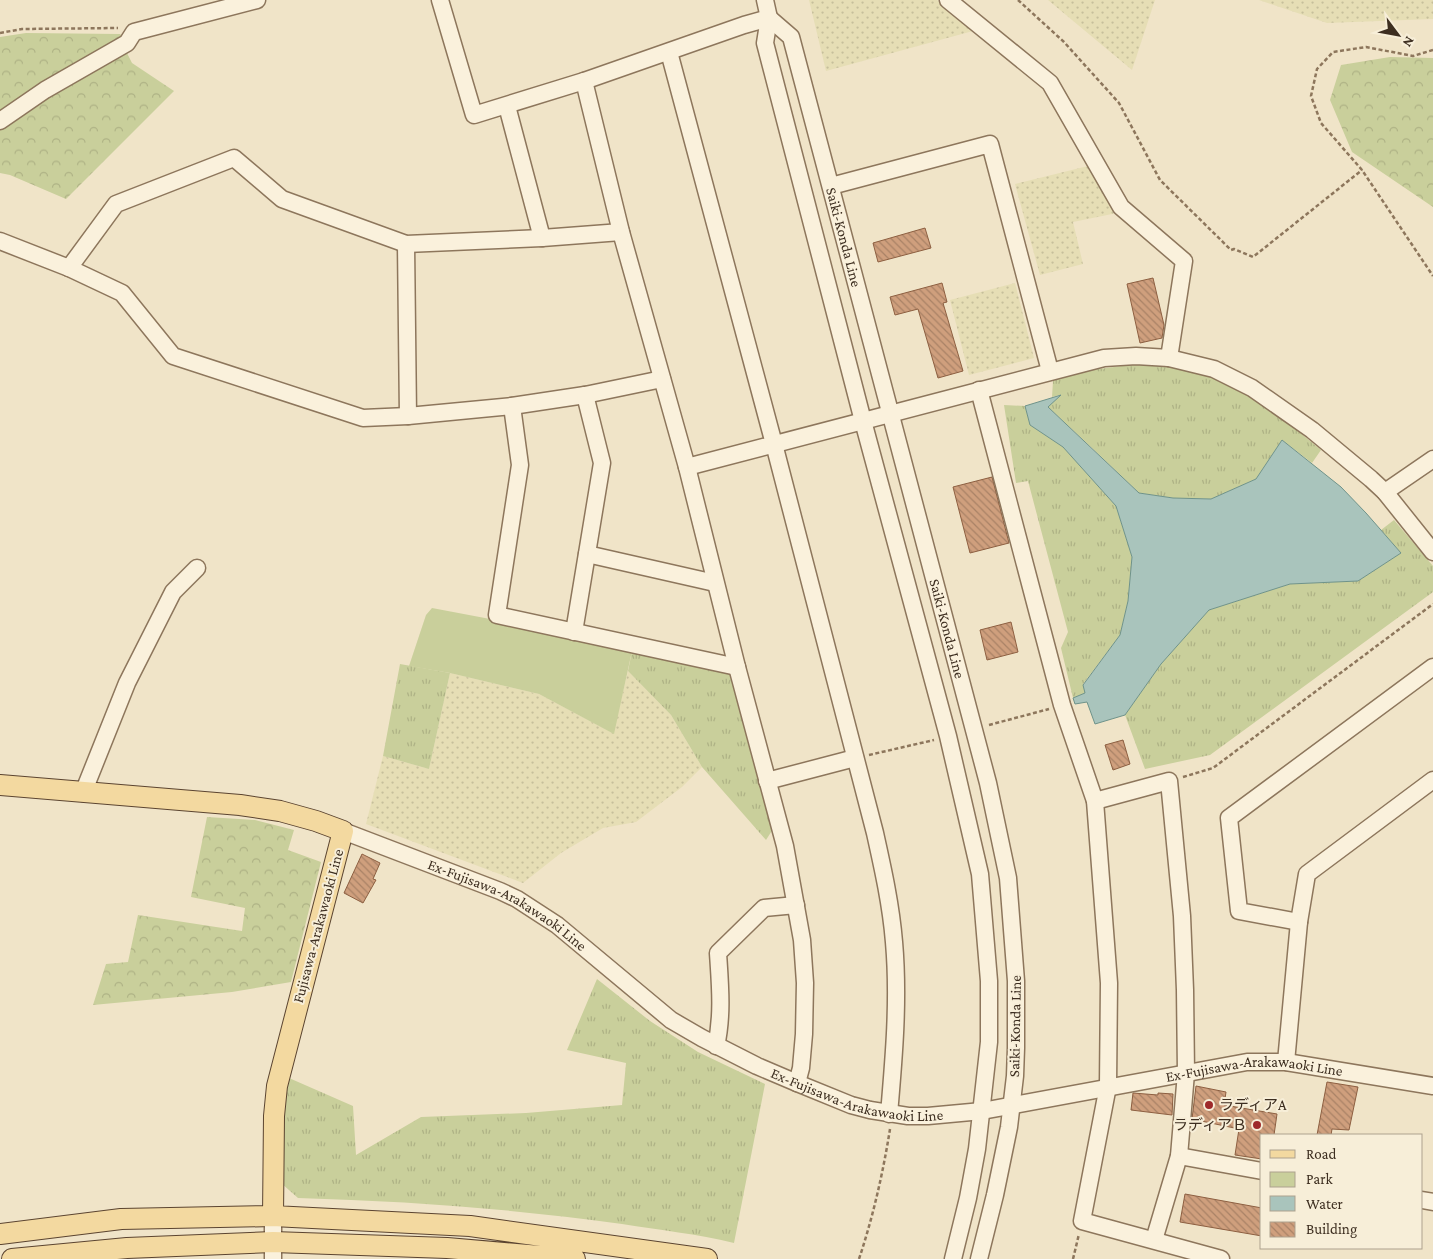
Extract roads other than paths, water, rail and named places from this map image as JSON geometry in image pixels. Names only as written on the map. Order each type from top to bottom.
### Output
[{"type":"main road","name":"Fujisawa-Arakawaoki Line","points":[[0,786],[240,805],[289,814],[343,831],[277,1086],[274,1116],[273,1216]]},
{"type":"main road","points":[[0,1234],[121,1219],[273,1216],[470,1226],[707,1259]]},
{"type":"main road","points":[[12,1259],[126,1248],[273,1251],[447,1248],[575,1259]]},
{"type":"street","points":[[0,121],[45,90],[127,43],[134,32],[257,0]]},
{"type":"street","points":[[440,0],[474,115],[584,81],[769,18]]},
{"type":"street","name":"Saiki-Konda Line","points":[[765,0],[769,18],[765,44],[863,421],[948,736],[980,874],[990,981],[990,1042],[982,1110],[968,1198],[953,1259]]},
{"type":"street","points":[[948,0],[1050,83],[1121,207],[1184,261],[1170,358]]},
{"type":"street","name":"Saiki-Konda Line","points":[[769,18],[791,37],[988,783],[1008,878],[1016,981],[1016,1048],[1012,1106],[1003,1159],[979,1259]]},
{"type":"street","points":[[669,52],[774,444],[875,833],[888,894],[894,943],[896,1024],[890,1118]]},
{"type":"street","points":[[584,81],[621,232],[687,467],[737,667],[785,846],[802,940],[805,983],[804,1034],[801,1068],[797,1083]]},
{"type":"street","points":[[507,106],[542,238]]},
{"type":"street","points":[[831,186],[990,144],[1050,371]]},
{"type":"street","points":[[69,268],[116,204],[234,158],[282,199],[406,244],[542,238],[621,232]]},
{"type":"street","points":[[0,240],[69,268],[122,293],[173,356],[363,418],[408,416],[512,406],[585,395],[662,379]]},
{"type":"street","points":[[406,244],[408,416]]},
{"type":"street","points":[[687,467],[1104,358],[1136,356],[1170,358],[1214,369],[1252,388],[1312,430],[1385,492],[1433,552]]},
{"type":"street","points":[[979,390],[1062,705],[1095,801],[1109,982],[1108,1086],[1082,1221],[1221,1259]]},
{"type":"street","points":[[574,632],[602,463],[585,395]]},
{"type":"street","points":[[512,406],[520,465],[497,616],[737,667]]},
{"type":"street","points":[[1385,492],[1433,459]]},
{"type":"street","points":[[587,554],[716,583]]},
{"type":"street","points":[[84,793],[128,683],[173,592],[197,568]]},
{"type":"street","points":[[1299,922],[1239,911],[1229,818],[1433,667]]},
{"type":"street","points":[[767,781],[855,758]]},
{"type":"street","points":[[1095,801],[1169,780],[1182,916],[1186,1073],[1180,1156],[1154,1240]]},
{"type":"street","points":[[1286,1062],[1299,922],[1306,874],[1432,784]]},
{"type":"street","name":"Ex-Fujisawa-Arakawaoki Line","points":[[343,831],[498,897],[517,899],[557,926],[671,1020],[716,1046],[797,1083],[851,1105],[890,1118],[928,1116],[1012,1106],[1108,1086],[1246,1062],[1286,1062],[1433,1086]]},
{"type":"street","points":[[716,1046],[719,1033],[721,997],[718,953],[764,908],[796,905]]},
{"type":"street","points":[[1180,1156],[1260,1171]]},
{"type":"street","points":[[273,1216],[273,1251]]},
{"type":"water","points":[[1061,395],[1048,407],[1139,493],[1173,498],[1211,499],[1256,479],[1282,440],[1341,487],[1401,553],[1358,581],[1290,584],[1209,610],[1161,664],[1125,715],[1095,724],[1087,702],[1075,704],[1073,698],[1085,693],[1083,685],[1120,635],[1128,601],[1132,557],[1116,506],[1063,447],[1030,425],[1025,406]]},
{"type":"place","name":"ラディアA","points":[[1209,1105]]},
{"type":"place","name":"ラディアＢ","points":[[1257,1125]]}]
